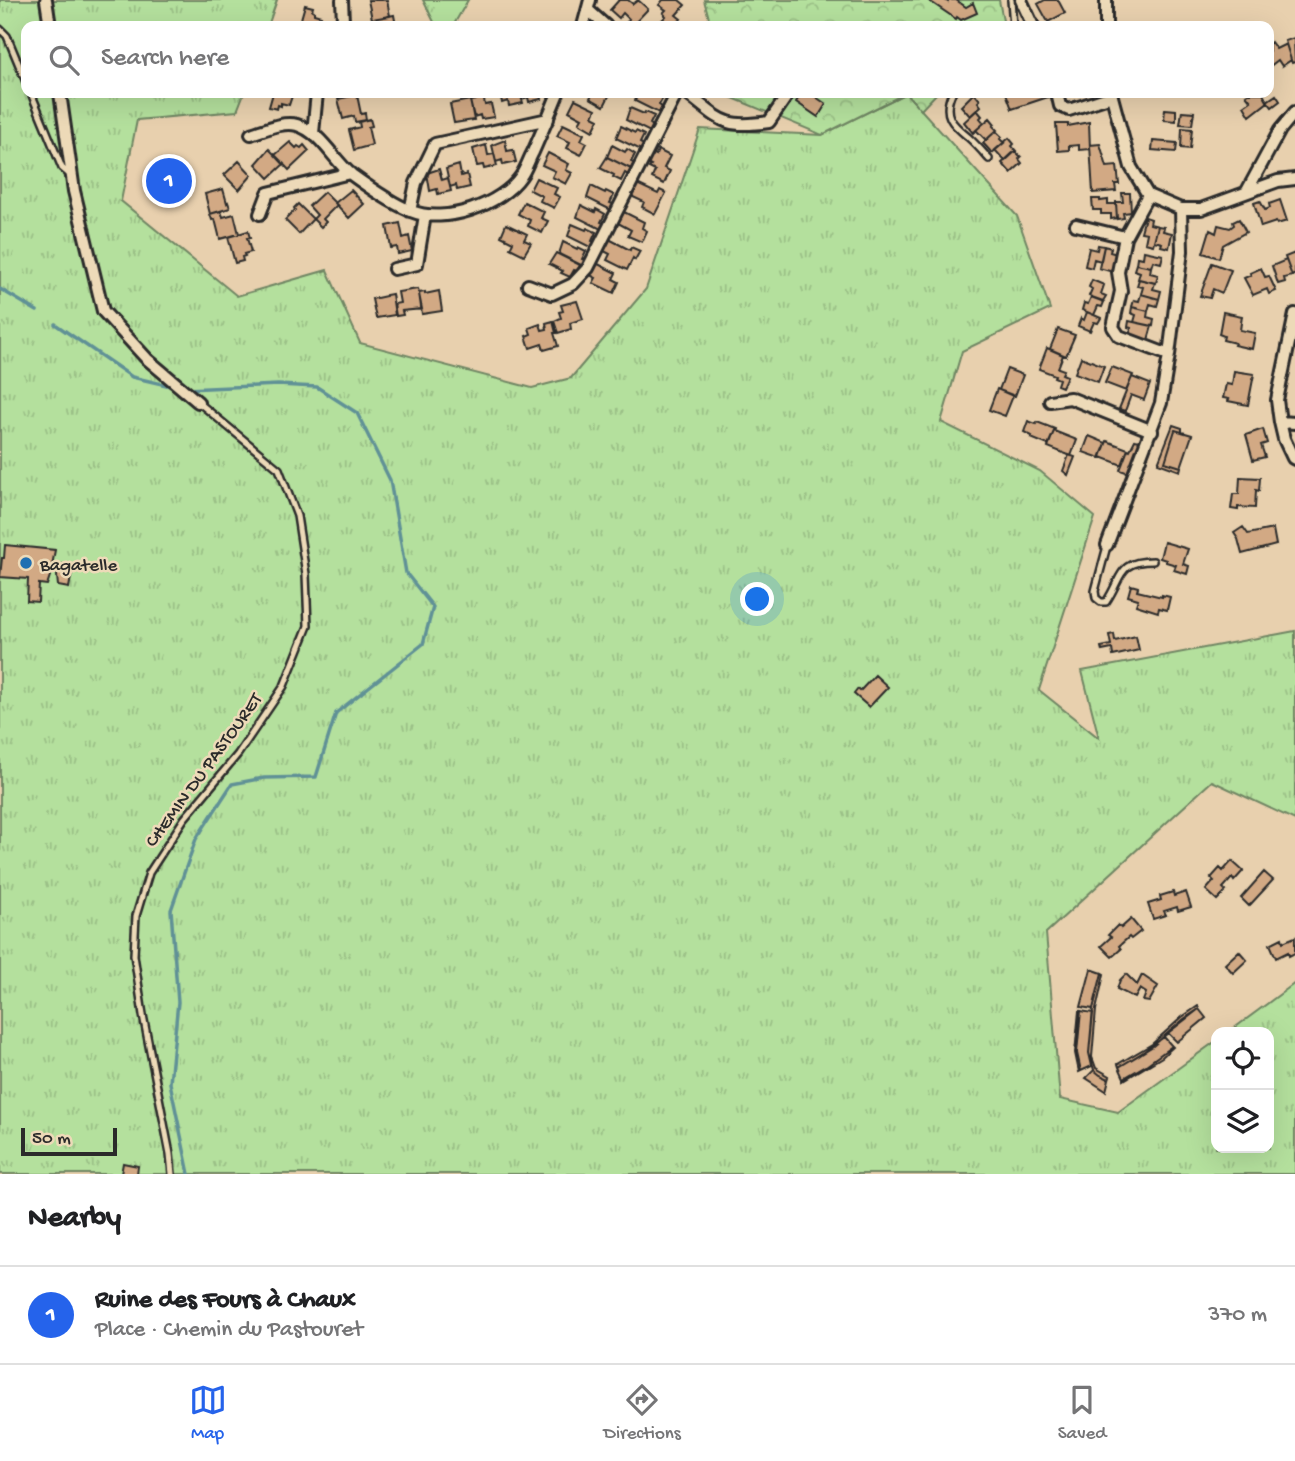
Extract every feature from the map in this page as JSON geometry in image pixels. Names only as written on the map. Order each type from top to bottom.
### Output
[{"type":"street","points":[[46,0],[49,21]]},
{"type":"street","points":[[342,0],[343,21]]},
{"type":"street","points":[[1021,0],[1031,21]]},
{"type":"street","points":[[1106,0],[1106,21]]},
{"type":"street","points":[[589,5],[602,21]]},
{"type":"street","name":"CHEMIN DU PASTOURET","points":[[61,98],[72,176],[103,311],[147,359],[198,402]]},
{"type":"street","points":[[313,133],[316,98]]},
{"type":"street","points":[[251,134],[286,124],[298,125],[313,133],[350,173],[410,211],[425,215],[454,214],[484,205],[508,191],[523,174],[556,98]]},
{"type":"street","points":[[528,285],[552,294],[573,284],[588,268],[674,98]]},
{"type":"street","points":[[692,98],[719,119],[734,124],[769,122],[786,98]]},
{"type":"street","points":[[1058,98],[1060,106],[1069,110],[1101,98]]},
{"type":"street","points":[[1113,98],[1130,167],[1148,195],[1181,209],[1201,209],[1278,181],[1295,179]]},
{"type":"street","points":[[1247,191],[1280,130],[1295,112]]},
{"type":"street","points":[[410,211],[416,183],[435,144],[548,119]]},
{"type":"street","points":[[260,214],[268,193],[350,173]]},
{"type":"street","points":[[1148,195],[1125,237],[1118,272],[1122,292],[1113,327],[1119,336],[1170,355]]},
{"type":"street","points":[[1107,545],[1161,403],[1170,355],[1182,251],[1181,209]]},
{"type":"street","points":[[394,269],[417,264],[425,215]]},
{"type":"street","points":[[1076,225],[1125,237]]},
{"type":"street","points":[[1295,314],[1277,400],[1284,439],[1295,459]]},
{"type":"street","points":[[1050,401],[1070,398],[1152,431]]},
{"type":"street","points":[[1280,422],[1295,423]]},
{"type":"lane","points":[[1011,0],[1013,21]]},
{"type":"lane","points":[[0,29],[7,36],[21,70]]},
{"type":"lane","points":[[33,98],[62,168],[72,176]]},
{"type":"lane","points":[[950,98],[948,104],[950,120],[989,159]]},
{"type":"lane","name":"CHEMIN DU PASTOURET","points":[[172,1174],[134,955],[136,916],[149,873],[184,819],[238,754],[284,686],[308,626],[306,574],[297,516],[279,469],[198,402]]},
{"type":"lane","points":[[1107,545],[1095,591],[1101,602],[1106,602],[1130,564],[1153,561]]},
{"type":"green space","points":[[0,0],[277,0],[270,21],[21,21],[21,98],[242,98],[237,111],[137,120],[121,201],[237,296],[327,270],[360,343],[532,388],[571,378],[646,289],[700,129],[822,135],[896,98],[911,98],[1017,216],[1050,309],[962,351],[941,422],[1040,471],[1095,517],[1039,690],[1099,738],[1082,671],[1295,631],[1295,820],[1212,781],[1046,933],[1060,1099],[1118,1112],[1211,1045],[1211,1153],[1274,1153],[1274,1027],[1236,1027],[1295,983],[1295,1174],[0,1174]]},
{"type":"green space","points":[[423,0],[468,0],[456,21],[434,21]]},
{"type":"green space","points":[[704,0],[999,0],[1003,21],[710,21]]},
{"type":"green space","points":[[733,98],[896,98],[822,135]]},
{"type":"green space","points":[[910,98],[932,98],[921,110]]},
{"type":"building","points":[[368,0],[387,0],[390,16],[372,19]]},
{"type":"building","points":[[619,0],[628,0],[633,4],[638,0],[648,9],[637,21],[628,21],[629,19],[623,13],[619,18],[610,10]]},
{"type":"building","points":[[663,0],[679,0],[685,5],[676,15],[681,19],[661,21],[666,16],[663,13],[666,10],[659,5]]},
{"type":"building","points":[[928,0],[956,0],[966,7],[973,3],[977,13],[961,20],[957,17],[956,19]]},
{"type":"building","points":[[1045,0],[1058,0],[1065,13],[1047,21],[1038,4]]},
{"type":"building","points":[[305,5],[313,7],[314,14],[321,16],[320,21],[300,21]]},
{"type":"building","points":[[394,15],[395,21],[373,21]]},
{"type":"building","points":[[1294,38],[1295,62],[1292,63],[1285,41]]},
{"type":"building","points":[[1286,44],[1291,60],[1282,66],[1278,60],[1274,63],[1274,46],[1276,49]]},
{"type":"building","points":[[1276,95],[1280,101],[1272,107],[1268,102],[1250,116],[1244,106],[1251,101],[1248,98],[1265,98],[1267,101]]},
{"type":"building","points":[[272,98],[291,98],[289,105],[281,103],[277,109],[269,107]]},
{"type":"building","points":[[358,98],[361,114],[365,113],[366,120],[355,122],[354,116],[343,119],[338,99]]},
{"type":"building","points":[[475,98],[484,98],[485,105],[491,104],[494,117],[474,117],[470,101]]},
{"type":"building","points":[[501,98],[522,98],[523,103],[509,106],[508,101],[502,103]]},
{"type":"building","points":[[528,98],[541,98],[541,99],[529,102]]},
{"type":"building","points":[[590,98],[608,98],[604,106]]},
{"type":"building","points":[[636,98],[663,98],[659,113],[635,101]]},
{"type":"building","points":[[799,98],[817,98],[826,104],[818,117],[796,102]]},
{"type":"building","points":[[969,98],[978,98],[981,106],[970,116],[961,106]]},
{"type":"building","points":[[1008,98],[1045,98],[1012,109]]},
{"type":"building","points":[[575,99],[596,109],[593,116],[599,119],[593,131],[579,123],[582,118],[569,111]]},
{"type":"building","points":[[470,100],[474,120],[454,123],[450,104]]},
{"type":"building","points":[[630,108],[654,116],[650,132],[626,120]]},
{"type":"building","points":[[1165,109],[1176,110],[1176,121],[1164,120]]},
{"type":"building","points":[[977,110],[984,123],[973,133],[964,122]]},
{"type":"building","points":[[1182,111],[1194,112],[1192,125],[1180,124]]},
{"type":"building","points":[[990,118],[997,130],[986,140],[976,130]]},
{"type":"building","points":[[370,119],[372,126],[368,127],[372,145],[354,150],[349,130],[360,127],[359,122]]},
{"type":"building","points":[[1089,122],[1090,149],[1079,150],[1079,145],[1058,151],[1056,124],[1068,126]]},
{"type":"building","points":[[563,124],[584,134],[581,140],[587,143],[581,155],[567,148],[570,142],[557,136]]},
{"type":"building","points":[[621,126],[644,135],[640,143],[644,145],[641,150],[616,138]]},
{"type":"building","points":[[1182,128],[1192,129],[1190,149],[1181,148]]},
{"type":"building","points":[[996,131],[1004,143],[992,153],[983,143]]},
{"type":"building","points":[[1009,138],[1016,151],[1005,161],[995,150]]},
{"type":"building","points":[[505,140],[507,151],[513,150],[516,162],[503,165],[502,160],[496,162],[492,145]]},
{"type":"building","points":[[1153,141],[1177,143],[1176,152],[1152,150]]},
{"type":"building","points":[[290,142],[296,148],[304,145],[309,151],[289,170],[275,155]]},
{"type":"building","points":[[1100,144],[1107,167],[1117,166],[1119,184],[1115,184],[1116,191],[1093,193],[1090,145]]},
{"type":"building","points":[[486,145],[488,155],[494,154],[497,166],[484,169],[483,165],[477,166],[473,149]]},
{"type":"building","points":[[612,145],[635,154],[631,169],[607,157]]},
{"type":"building","points":[[269,149],[284,164],[269,178],[256,164]]},
{"type":"building","points":[[658,150],[670,156],[664,168],[670,171],[664,184],[652,178],[655,171],[645,163],[651,152],[656,155]]},
{"type":"building","points":[[1015,151],[1021,157],[1019,159],[1022,163],[1011,173],[1002,163]]},
{"type":"building","points":[[548,153],[569,164],[566,170],[572,173],[566,184],[552,177],[555,171],[542,165]]},
{"type":"building","points":[[607,157],[631,169],[621,181],[600,168]]},
{"type":"building","points":[[239,161],[252,175],[239,190],[224,175]]},
{"type":"building","points":[[459,165],[461,176],[467,174],[470,187],[457,190],[456,185],[450,187],[446,169]]},
{"type":"building","points":[[439,169],[442,180],[448,178],[451,191],[438,194],[437,189],[430,191],[427,173]]},
{"type":"building","points":[[536,178],[557,188],[554,194],[560,197],[554,208],[540,201],[542,196],[530,190]]},
{"type":"building","points":[[637,184],[658,194],[660,190],[666,193],[655,214],[642,207],[644,202],[631,196]]},
{"type":"building","points":[[591,186],[614,195],[610,203],[613,204],[611,210],[587,198]]},
{"type":"building","points":[[223,189],[230,208],[210,214],[205,194]]},
{"type":"building","points":[[351,190],[364,204],[349,218],[335,203]]},
{"type":"building","points":[[324,192],[337,205],[323,219],[326,222],[321,227],[313,219],[317,215],[309,206]]},
{"type":"building","points":[[1122,193],[1130,193],[1131,212],[1123,213],[1124,218],[1117,219],[1116,202],[1123,202]]},
{"type":"building","points":[[1092,199],[1108,200],[1108,204],[1116,204],[1117,218],[1111,219],[1111,214],[1101,214],[1101,210],[1093,210]]},
{"type":"building","points":[[1280,200],[1287,221],[1261,227],[1254,203],[1260,201],[1265,210],[1270,208],[1269,204]]},
{"type":"building","points":[[524,202],[544,212],[541,218],[548,221],[542,233],[528,226],[530,220],[518,214]]},
{"type":"building","points":[[298,204],[313,219],[299,234],[285,220]]},
{"type":"building","points":[[581,205],[605,214],[601,229],[577,217]]},
{"type":"building","points":[[221,211],[223,217],[234,214],[239,234],[220,239],[215,219],[212,220],[210,214]]},
{"type":"building","points":[[624,212],[644,222],[642,228],[647,231],[642,242],[628,236],[631,230],[618,223]]},
{"type":"building","points":[[1145,217],[1151,219],[1150,224],[1158,226],[1153,245],[1145,243],[1147,233],[1141,232]]},
{"type":"building","points":[[1239,219],[1246,232],[1223,245],[1219,258],[1203,253],[1210,230],[1216,233],[1218,225],[1230,228],[1234,225],[1233,222]]},
{"type":"building","points":[[400,223],[403,238],[409,236],[412,251],[398,254],[397,247],[391,248],[387,226]]},
{"type":"building","points":[[506,224],[527,234],[524,240],[531,243],[524,255],[510,248],[513,242],[501,236]]},
{"type":"building","points":[[572,224],[596,232],[592,248],[568,236]]},
{"type":"building","points":[[1158,226],[1164,227],[1163,231],[1172,233],[1169,248],[1154,241]]},
{"type":"building","points":[[248,231],[251,252],[244,254],[243,261],[235,263],[228,237]]},
{"type":"building","points":[[609,239],[630,250],[631,247],[640,251],[627,270],[607,260],[610,254],[604,251]]},
{"type":"building","points":[[563,242],[586,251],[582,259],[586,261],[583,266],[559,254]]},
{"type":"building","points":[[1098,245],[1104,246],[1101,261],[1094,259],[1092,268],[1085,266],[1089,248],[1097,250]]},
{"type":"building","points":[[1104,246],[1117,254],[1113,272],[1099,268]]},
{"type":"building","points":[[1144,251],[1163,255],[1161,263],[1153,261],[1151,267],[1136,264],[1137,257],[1143,258]]},
{"type":"building","points":[[556,253],[580,265],[570,277],[549,264]]},
{"type":"building","points":[[1295,253],[1295,274],[1292,276],[1285,257]]},
{"type":"building","points":[[1286,260],[1292,276],[1284,278],[1285,282],[1278,284],[1272,266]]},
{"type":"building","points":[[596,263],[616,273],[613,279],[619,282],[614,293],[593,283],[596,278],[590,275]]},
{"type":"building","points":[[1212,263],[1231,270],[1222,293],[1213,289],[1210,298],[1200,296]]},
{"type":"building","points":[[1136,264],[1151,267],[1150,273],[1158,275],[1156,283],[1138,279],[1140,272],[1134,270]]},
{"type":"building","points":[[1261,268],[1265,277],[1269,276],[1276,291],[1269,294],[1267,289],[1253,295],[1244,278]]},
{"type":"building","points":[[1139,279],[1155,283],[1153,289],[1161,291],[1159,299],[1141,294],[1143,287],[1137,286]]},
{"type":"building","points":[[1092,280],[1104,285],[1101,294],[1106,296],[1103,301],[1089,296]]},
{"type":"building","points":[[418,289],[422,309],[402,311],[403,315],[396,316],[394,304],[400,303],[398,292]]},
{"type":"building","points":[[439,291],[442,311],[422,314],[419,293]]},
{"type":"building","points":[[392,294],[395,315],[376,318],[372,299]]},
{"type":"building","points":[[1141,294],[1159,299],[1157,306],[1150,304],[1148,311],[1132,307],[1134,300],[1139,301]]},
{"type":"building","points":[[1091,297],[1104,302],[1102,307],[1098,306],[1094,315],[1082,310],[1084,303],[1088,304]]},
{"type":"building","points":[[577,301],[583,319],[570,323],[571,329],[558,333],[554,321],[561,318],[561,305]]},
{"type":"building","points":[[1132,307],[1148,311],[1147,317],[1154,319],[1153,326],[1134,322],[1136,315],[1131,313]]},
{"type":"building","points":[[1087,312],[1101,318],[1098,323],[1094,322],[1090,331],[1078,326]]},
{"type":"building","points":[[1223,312],[1242,316],[1240,330],[1255,333],[1252,349],[1223,340],[1224,336],[1219,334]]},
{"type":"building","points":[[553,321],[558,346],[544,350],[542,344],[530,348],[526,336],[531,334],[529,328],[540,324],[542,330],[547,329],[546,323]]},
{"type":"building","points":[[1129,321],[1152,326],[1148,340],[1130,335]]},
{"type":"building","points":[[1058,329],[1075,335],[1066,356],[1050,349]]},
{"type":"building","points":[[1047,348],[1063,355],[1058,368],[1064,370],[1062,374],[1067,376],[1062,387],[1057,385],[1059,379],[1054,377],[1055,375],[1039,369]]},
{"type":"building","points":[[1081,357],[1104,366],[1098,382],[1075,373]]},
{"type":"building","points":[[1112,367],[1133,375],[1126,391],[1105,383]]},
{"type":"building","points":[[1007,369],[1023,375],[1015,396],[999,390]]},
{"type":"building","points":[[1234,371],[1254,374],[1248,405],[1223,398],[1226,384],[1232,385]]},
{"type":"building","points":[[1132,377],[1150,384],[1144,400],[1131,395],[1125,411],[1119,409]]},
{"type":"building","points":[[997,389],[1013,396],[1005,416],[989,410]]},
{"type":"building","points":[[1028,421],[1055,429],[1048,445],[1024,432]]},
{"type":"building","points":[[1173,425],[1182,428],[1182,432],[1175,430],[1165,462],[1181,467],[1180,471],[1158,463]]},
{"type":"building","points":[[1263,429],[1267,443],[1261,445],[1265,457],[1253,460],[1246,435]]},
{"type":"building","points":[[1175,430],[1192,435],[1181,467],[1165,462]]},
{"type":"building","points":[[1054,431],[1077,440],[1071,456],[1048,447]]},
{"type":"building","points":[[1089,436],[1106,443],[1100,458],[1083,452]]},
{"type":"building","points":[[1135,440],[1140,441],[1138,453],[1129,473],[1120,470],[1128,449],[1130,450]]},
{"type":"building","points":[[1107,441],[1128,449],[1122,465],[1101,457]]},
{"type":"building","points":[[1069,455],[1075,457],[1068,475],[1063,471]]},
{"type":"building","points":[[1240,477],[1260,478],[1255,508],[1231,509],[1233,494],[1239,494]]},
{"type":"building","points":[[1243,527],[1248,534],[1273,529],[1276,545],[1242,554],[1234,533]]},
{"type":"building","points":[[1164,542],[1188,549],[1183,564],[1189,566],[1187,574],[1174,570],[1176,565],[1160,558]]},
{"type":"building","points":[[5,545],[55,550],[47,585],[39,584],[38,602],[27,601],[28,579],[0,577]]},
{"type":"building","points":[[60,564],[73,566],[69,588],[58,586]]},
{"type":"building","points":[[1131,585],[1138,587],[1137,591],[1170,597],[1167,610],[1159,608],[1158,612],[1136,605],[1138,599],[1128,596]]},
{"type":"building","points":[[1114,634],[1115,641],[1136,636],[1139,650],[1113,656],[1112,649],[1102,651],[1101,647],[1111,645],[1109,635]]},
{"type":"building","points":[[875,675],[888,687],[869,707],[854,694]]},
{"type":"building","points":[[1232,861],[1243,871],[1223,888],[1226,891],[1217,900],[1206,890],[1214,881],[1211,878],[1220,868],[1223,871]]},
{"type":"building","points":[[1264,872],[1273,880],[1249,906],[1241,898]]},
{"type":"building","points":[[1173,892],[1174,896],[1186,892],[1191,907],[1164,911],[1166,915],[1153,919],[1148,904]]},
{"type":"building","points":[[1131,919],[1141,931],[1131,939],[1129,937],[1112,957],[1101,946],[1111,937],[1108,935],[1118,925],[1121,928]]},
{"type":"building","points":[[1295,937],[1295,953],[1289,956],[1288,952],[1276,958],[1270,944],[1282,938],[1283,942]]},
{"type":"building","points":[[1239,951],[1247,960],[1233,973],[1225,964]]},
{"type":"building","points":[[1091,969],[1102,973],[1093,1009],[1081,1007]]},
{"type":"building","points":[[1102,973],[1104,974],[1096,1010],[1092,1057],[1096,1068],[1110,1076],[1109,1079],[1094,1070],[1089,1053],[1093,1009]]},
{"type":"building","points":[[1126,974],[1137,985],[1142,975],[1158,986],[1149,1002],[1143,1001],[1146,993],[1140,989],[1135,998],[1117,989]]},
{"type":"building","points":[[1198,1006],[1199,1009],[1153,1046],[1119,1067],[1118,1064],[1152,1044]]},
{"type":"building","points":[[1199,1009],[1206,1018],[1177,1042],[1168,1033]]},
{"type":"building","points":[[1079,1011],[1077,1053],[1081,1071],[1079,1072],[1075,1053]]},
{"type":"building","points":[[1081,1011],[1093,1013],[1089,1053],[1092,1066],[1081,1071],[1077,1053]]},
{"type":"building","points":[[1164,1037],[1172,1046],[1124,1078],[1119,1067]]},
{"type":"building","points":[[1172,1046],[1162,1057],[1124,1080],[1124,1078]]},
{"type":"building","points":[[1094,1070],[1109,1079],[1106,1091],[1086,1078]]},
{"type":"building","points":[[123,1163],[138,1166],[137,1174],[121,1174]]},
{"type":"waterway","points":[[0,289],[37,311]]},
{"type":"waterway","points":[[55,324],[132,377],[175,387]]},
{"type":"waterway","points":[[186,389],[278,385],[317,387],[357,413],[390,480],[406,573],[433,607],[423,644],[336,713],[316,777],[264,778],[232,784],[196,839],[171,910],[178,1002],[170,1083],[189,1174]]},
{"type":"place","name":"Ruine des Fours à Chaux","points":[[169,181]]},
{"type":"place","name":"Bagatelle","points":[[26,563]]}]
